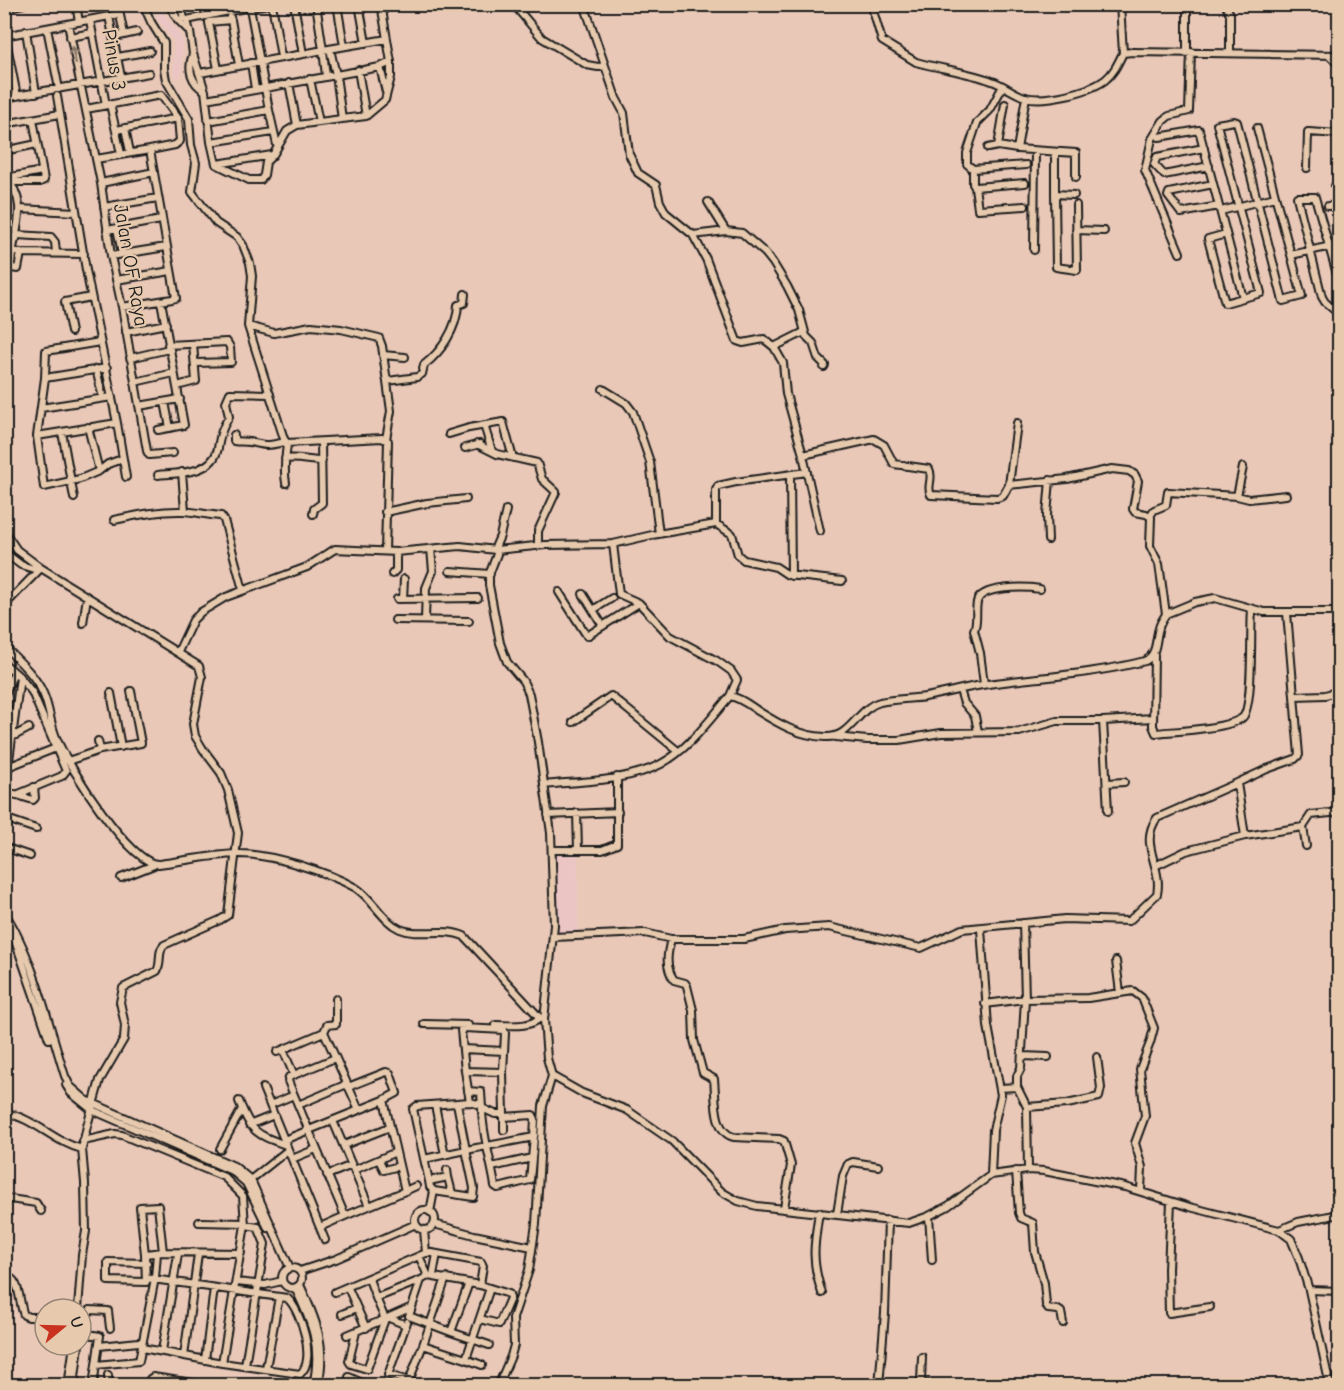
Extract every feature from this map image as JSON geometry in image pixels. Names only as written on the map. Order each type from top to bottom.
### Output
[{"type":"street","points":[[4,8],[23,4]]},
{"type":"street","points":[[76,4],[79,22]]},
{"type":"street","points":[[143,4],[164,42],[166,80],[188,115],[190,145],[196,163],[192,192],[216,223],[237,237],[250,263],[252,276],[248,326],[286,442],[283,465],[285,483]]},
{"type":"street","points":[[180,4],[171,8],[183,19],[190,32],[193,54],[205,95],[216,164]]},
{"type":"street","points":[[217,4],[219,13]]},
{"type":"street","points":[[183,19],[268,4]]},
{"type":"street","points":[[272,4],[281,57]]},
{"type":"street","points":[[294,4],[303,54]]},
{"type":"street","points":[[315,4],[336,75],[342,119]]},
{"type":"street","points":[[337,4],[344,46]]},
{"type":"street","points":[[359,4],[366,43]]},
{"type":"street","points":[[216,164],[249,180],[258,181],[263,179],[266,162],[273,155],[277,145],[287,131],[297,124],[366,116],[383,104],[387,94],[392,62],[381,4]]},
{"type":"street","points":[[584,4],[618,104],[624,113],[626,141],[636,170],[643,178],[657,187],[660,202],[666,213],[693,236],[706,259],[737,341],[743,343],[764,339],[781,356],[786,394],[803,455],[820,531]]},
{"type":"street","points":[[871,4],[882,41],[916,62],[991,81],[1026,97],[1049,99],[1105,81],[1117,68],[1123,53],[1120,4]]},
{"type":"street","points":[[1180,253],[1145,170],[1152,140],[1162,121],[1170,116],[1189,111],[1187,4]]},
{"type":"street","points":[[1225,4],[1230,14],[1230,54]]},
{"type":"street","points":[[118,6],[124,34]]},
{"type":"street","points":[[515,6],[542,38],[587,65],[598,68],[605,66]]},
{"type":"street","points":[[250,8],[277,145]]},
{"type":"street","points":[[229,11],[239,65]]},
{"type":"street","points":[[17,96],[5,35],[120,14]]},
{"type":"street","points":[[208,15],[218,69]]},
{"type":"street","points":[[110,16],[121,78]]},
{"type":"street","name":"Pinus 3","points":[[90,20],[100,81],[116,130],[121,154]]},
{"type":"street","points":[[209,23],[231,20]]},
{"type":"street","name":"Jalan OF Raya","points":[[68,24],[101,183],[111,256],[147,451],[149,455],[173,453]]},
{"type":"street","points":[[47,28],[59,88]]},
{"type":"street","points":[[26,31],[36,93]]},
{"type":"street","points":[[115,37],[137,32]]},
{"type":"street","points":[[70,37],[92,33]]},
{"type":"street","points":[[200,73],[387,39]]},
{"type":"street","points":[[326,76],[327,49]]},
{"type":"street","points":[[118,57],[150,51]]},
{"type":"street","points":[[1123,53],[1140,51],[1340,55]]},
{"type":"street","points":[[193,54],[190,61],[191,74],[195,84],[205,95]]},
{"type":"street","points":[[1329,55],[1340,66]]},
{"type":"street","points":[[205,95],[264,88],[380,67],[392,62]]},
{"type":"street","points":[[251,63],[255,89]]},
{"type":"street","points":[[380,67],[387,94]]},
{"type":"street","points":[[358,70],[366,116]]},
{"type":"street","points":[[4,98],[149,73]]},
{"type":"street","points":[[310,79],[319,122]]},
{"type":"street","points":[[289,83],[297,124]]},
{"type":"street","points":[[1003,87],[991,108],[979,120],[975,128],[966,157],[968,165],[973,169],[1026,165]]},
{"type":"street","points":[[86,109],[160,94],[178,118],[178,144],[96,159]]},
{"type":"street","points":[[57,96],[76,212],[126,477]]},
{"type":"street","points":[[1017,148],[1026,97]]},
{"type":"street","points":[[998,146],[1005,104]]},
{"type":"street","points":[[208,121],[269,110]]},
{"type":"street","points":[[4,124],[60,114]]},
{"type":"street","points":[[116,130],[178,118]]},
{"type":"street","points":[[17,252],[19,209],[7,179],[42,171],[33,119]]},
{"type":"street","points":[[1226,234],[1208,239],[1225,303],[1261,293],[1217,124],[1234,120],[1237,122],[1283,301],[1302,296],[1257,128]]},
{"type":"street","points":[[125,128],[130,152]]},
{"type":"street","points":[[1159,137],[1199,130],[1243,298]]},
{"type":"street","points":[[211,142],[273,132]]},
{"type":"street","points":[[1307,168],[1308,132],[1340,134]]},
{"type":"street","points":[[4,151],[38,144]]},
{"type":"street","points":[[988,148],[998,146],[1076,153],[1076,177]]},
{"type":"street","points":[[1204,148],[1157,157],[1154,164],[1162,175],[1209,166]]},
{"type":"street","points":[[122,307],[176,297],[150,150]]},
{"type":"street","points":[[1034,250],[1035,151]]},
{"type":"street","points":[[1055,152],[1056,267],[1077,270],[1076,205]]},
{"type":"street","points":[[216,164],[273,155]]},
{"type":"street","points":[[973,169],[978,209],[1025,206]]},
{"type":"street","points":[[101,183],[154,172]]},
{"type":"street","points":[[975,187],[1025,183]]},
{"type":"street","points":[[1213,184],[1168,194],[1168,196],[1182,213],[1238,207],[1275,197]]},
{"type":"street","points":[[1055,194],[1074,195]]},
{"type":"street","points":[[1340,285],[1315,197],[1297,197],[1322,297],[1340,315]]},
{"type":"street","points":[[104,207],[158,198]]},
{"type":"street","points":[[708,202],[726,231]]},
{"type":"street","points":[[1328,206],[1340,205]]},
{"type":"street","points":[[19,209],[76,212]]},
{"type":"street","points":[[107,230],[161,220]]},
{"type":"street","points":[[117,228],[122,254]]},
{"type":"street","points":[[1076,230],[1104,231]]},
{"type":"street","points":[[693,236],[726,231],[742,233],[773,263],[800,310],[804,332],[813,343],[824,367]]},
{"type":"street","points":[[4,236],[51,237],[55,242],[56,253]]},
{"type":"street","points":[[1291,255],[1340,244]]},
{"type":"street","points":[[111,256],[166,247]]},
{"type":"street","points":[[4,249],[17,252],[84,254]]},
{"type":"street","points":[[116,280],[171,271]]},
{"type":"street","points":[[388,381],[422,374],[424,365],[434,358],[447,338],[455,321],[458,305],[464,303],[465,294]]},
{"type":"street","points":[[71,332],[65,303],[92,297]]},
{"type":"street","points":[[158,430],[184,425],[160,301]]},
{"type":"street","points":[[126,332],[166,324]]},
{"type":"street","points":[[248,326],[274,333],[311,326],[369,334],[380,339],[392,411],[386,439],[388,442],[385,551]]},
{"type":"street","points":[[774,347],[804,332]]},
{"type":"street","points":[[100,342],[46,351],[45,378],[37,436],[44,487],[71,481],[123,459]]},
{"type":"street","points":[[130,358],[169,347],[193,344],[227,342],[230,346],[231,362],[196,363]]},
{"type":"street","points":[[177,386],[196,381],[193,344]]},
{"type":"street","points":[[383,355],[405,357]]},
{"type":"street","points":[[45,378],[106,368]]},
{"type":"street","points":[[96,369],[103,398]]},
{"type":"street","points":[[135,382],[174,373]]},
{"type":"street","points":[[603,389],[626,403],[633,412],[650,462],[659,534]]},
{"type":"street","points":[[158,476],[210,465],[215,458],[223,425],[229,417],[226,402],[228,394],[270,394]]},
{"type":"street","points":[[41,408],[112,397]]},
{"type":"street","points":[[140,406],[180,399]]},
{"type":"street","points":[[165,402],[170,428]]},
{"type":"street","points":[[449,434],[503,422],[513,458]]},
{"type":"street","points":[[37,436],[117,423]]},
{"type":"street","points":[[803,455],[874,438],[884,445],[894,464],[929,469],[931,495],[997,498],[1003,496],[1009,485],[1017,423]]},
{"type":"street","points":[[484,425],[492,451]]},
{"type":"street","points":[[88,427],[99,471]]},
{"type":"street","points":[[62,432],[74,498]]},
{"type":"street","points":[[234,435],[234,441],[248,441],[264,446],[286,442],[386,439]]},
{"type":"street","points":[[465,448],[489,441]]},
{"type":"street","points":[[313,514],[314,509],[322,502],[321,442]]},
{"type":"street","points":[[477,444],[513,458],[537,463],[542,479],[556,492],[538,531],[538,546]]},
{"type":"street","points":[[285,459],[322,461]]},
{"type":"street","points":[[1236,496],[1243,467]]},
{"type":"street","points":[[1009,485],[1080,477],[1112,470],[1129,471],[1135,475],[1138,482],[1133,509],[1135,512],[1150,516]]},
{"type":"street","points":[[183,472],[185,511]]},
{"type":"street","points":[[716,524],[718,486],[807,472]]},
{"type":"street","points":[[790,475],[791,576]]},
{"type":"street","points":[[1047,540],[1050,480]]},
{"type":"street","points":[[1252,609],[1250,694],[1244,717],[1237,721],[1204,729],[1156,733],[1153,726],[1154,652],[1159,628],[1166,614],[1159,562],[1150,546],[1150,516],[1154,510],[1166,505],[1168,492],[1251,499],[1286,495]]},
{"type":"street","points":[[386,512],[427,502],[465,499]]},
{"type":"street","points":[[498,1386],[513,1350],[513,1318],[530,1270],[538,1194],[543,1106],[552,1076],[547,1058],[542,1019],[553,937],[553,850],[529,694],[523,681],[507,662],[500,643],[489,585],[489,574],[497,554],[495,550],[506,510]]},
{"type":"street","points":[[114,520],[135,515],[185,511],[221,516],[243,590]]},
{"type":"street","points":[[178,652],[188,628],[201,612],[226,597],[307,567],[335,549],[396,552],[460,546],[495,550],[538,546],[613,544],[716,524],[734,536],[740,558],[776,567],[782,573],[791,576],[842,580]]},
{"type":"street","points":[[4,531],[17,550],[39,569],[178,652],[195,663],[202,671],[202,684],[194,724],[195,736],[220,773],[228,790],[238,833],[228,915],[164,945],[160,951],[157,971],[123,988],[120,1002],[125,1025],[124,1039],[100,1080],[83,1145],[86,1231],[79,1297]]},
{"type":"street","points":[[544,785],[635,774],[659,765],[678,751],[730,696],[737,681],[731,670],[670,636],[639,603],[618,592],[613,544]]},
{"type":"street","points":[[425,620],[426,588],[433,571],[431,549]]},
{"type":"street","points":[[4,552],[21,565],[39,569]]},
{"type":"street","points":[[392,574],[396,570],[396,552]]},
{"type":"street","points":[[4,606],[39,569]]},
{"type":"street","points":[[450,571],[489,574]]},
{"type":"street","points":[[404,579],[400,599],[478,598]]},
{"type":"street","points":[[984,684],[974,630],[977,624],[978,598],[981,594],[1010,588],[1040,589]]},
{"type":"street","points":[[559,592],[587,636],[639,603]]},
{"type":"street","points":[[583,594],[603,626]]},
{"type":"street","points":[[83,623],[87,597]]},
{"type":"street","points":[[593,610],[612,598]]},
{"type":"street","points":[[1166,614],[1182,606],[1212,598],[1252,609],[1287,613],[1340,612]]},
{"type":"street","points":[[553,937],[645,933],[671,939],[744,939],[785,930],[829,927],[918,948],[936,943],[958,930],[1065,919],[1131,920],[1157,894],[1149,832],[1157,818],[1299,755],[1287,613]]},
{"type":"street","points":[[395,620],[468,621]]},
{"type":"street","points":[[4,646],[35,680],[43,693],[58,742],[120,837],[155,864]]},
{"type":"street","points":[[836,737],[877,704],[984,684],[1122,666],[1145,661],[1154,652]]},
{"type":"street","points":[[4,663],[32,692],[66,773],[16,795]]},
{"type":"street","points":[[4,697],[17,675]]},
{"type":"street","points":[[17,675],[14,724],[8,736],[5,793],[34,799],[34,787]]},
{"type":"street","points":[[960,690],[964,703],[975,716],[978,732]]},
{"type":"street","points":[[69,761],[99,750],[141,743],[131,691]]},
{"type":"street","points":[[1295,696],[1325,695],[1340,691]]},
{"type":"street","points":[[111,693],[121,747]]},
{"type":"street","points":[[573,722],[611,696],[678,751]]},
{"type":"street","points":[[730,696],[745,702],[799,733],[867,740],[899,740],[930,734],[1019,732],[1057,721],[1154,718]]},
{"type":"street","points":[[4,710],[15,713]]},
{"type":"street","points":[[1103,721],[1108,812]]},
{"type":"street","points":[[14,724],[20,732]]},
{"type":"street","points":[[8,736],[29,728]]},
{"type":"street","points":[[98,741],[99,750]]},
{"type":"street","points":[[7,766],[57,748]]},
{"type":"street","points":[[553,850],[602,850],[617,844],[617,777]]},
{"type":"street","points":[[1107,783],[1124,782]]},
{"type":"street","points":[[1237,783],[1245,836]]},
{"type":"street","points":[[548,814],[618,812]]},
{"type":"street","points":[[1306,846],[1303,827],[1311,814],[1340,812]]},
{"type":"street","points":[[577,813],[578,850]]},
{"type":"street","points":[[4,818],[36,829]]},
{"type":"street","points":[[1155,866],[1186,851],[1245,836],[1303,827]]},
{"type":"street","points":[[4,847],[30,856]]},
{"type":"street","points":[[121,878],[155,864],[236,854],[257,855],[298,865],[348,884],[360,891],[401,929],[464,936],[542,1019]]},
{"type":"street","points":[[4,912],[14,926],[29,963],[65,1076],[70,1086],[93,1107]]},
{"type":"street","points":[[4,920],[12,932],[65,1084],[71,1093],[93,1107],[234,1166],[248,1182],[288,1268]]},
{"type":"street","points":[[1023,923],[1025,999],[1021,1068],[1017,1076],[1017,1088],[1027,1107],[1028,1170]]},
{"type":"street","points":[[981,929],[985,1004],[1001,1097],[995,1117],[991,1176]]},
{"type":"street","points":[[671,939],[667,956],[669,969],[674,980],[685,983],[687,986],[693,1010],[693,1040],[703,1073],[714,1079],[722,1130],[734,1137],[784,1141],[791,1165],[784,1209]]},
{"type":"street","points":[[1116,961],[1120,993]]},
{"type":"street","points":[[985,1004],[1025,999],[1088,998],[1132,991],[1140,995],[1154,1028],[1140,1072],[1144,1116],[1135,1143],[1142,1167],[1141,1191]]},
{"type":"street","points":[[294,1075],[280,1051],[324,1032],[327,1025],[336,1024],[336,999]]},
{"type":"street","points":[[424,1024],[527,1024],[542,1019]]},
{"type":"street","points":[[470,1102],[462,1029],[502,1029],[506,1033],[503,1072],[504,1130]]},
{"type":"street","points":[[324,1032],[358,1110]]},
{"type":"street","points":[[463,1049],[504,1051]]},
{"type":"street","points":[[1022,1056],[1048,1057]]},
{"type":"street","points":[[1027,1107],[1067,1104],[1099,1097],[1101,1088],[1097,1057]]},
{"type":"street","points":[[335,1058],[287,1079],[345,1216]]},
{"type":"street","points":[[465,1071],[503,1072]]},
{"type":"street","points":[[248,1182],[286,1145],[309,1130],[397,1093],[388,1072],[298,1105]]},
{"type":"street","points":[[552,1076],[569,1087],[619,1105],[637,1116],[672,1141],[716,1186],[732,1198],[747,1204],[909,1223],[948,1206],[991,1176],[1028,1170],[1141,1191],[1171,1202],[1279,1230],[1290,1237],[1294,1244],[1309,1290],[1330,1386]]},
{"type":"street","points":[[263,1088],[325,1239]]},
{"type":"street","points":[[1000,1088],[1017,1088]]},
{"type":"street","points":[[468,1091],[481,1092],[482,1107],[482,1120],[495,1188],[531,1180],[535,1119],[533,1115],[495,1114],[482,1107],[470,1102],[417,1106],[413,1109],[430,1187],[434,1191],[481,1198]]},
{"type":"street","points":[[270,1105],[294,1095]]},
{"type":"street","points":[[384,1100],[405,1191]]},
{"type":"street","points":[[239,1101],[249,1125],[261,1136],[286,1145]]},
{"type":"street","points":[[457,1103],[474,1188],[473,1197]]},
{"type":"street","points":[[435,1105],[445,1155]]},
{"type":"street","points":[[220,1149],[242,1109]]},
{"type":"street","points":[[4,1113],[26,1120],[67,1146],[83,1145],[115,1134],[122,1135],[224,1177],[243,1196],[245,1224],[222,1363]]},
{"type":"street","points":[[482,1120],[495,1114]]},
{"type":"street","points":[[249,1125],[274,1115]]},
{"type":"street","points":[[333,1120],[369,1206]]},
{"type":"street","points":[[344,1145],[390,1127]]},
{"type":"street","points":[[424,1159],[534,1137]]},
{"type":"street","points":[[292,1159],[316,1149]]},
{"type":"street","points":[[327,1175],[379,1160],[396,1152]]},
{"type":"street","points":[[492,1167],[532,1158]]},
{"type":"street","points":[[379,1160],[384,1170],[399,1166]]},
{"type":"street","points":[[837,1214],[843,1176],[848,1164],[853,1162],[878,1166]]},
{"type":"street","points":[[1016,1172],[1019,1214],[1021,1218],[1033,1223],[1035,1252],[1045,1287],[1046,1305],[1048,1309],[1060,1311],[1063,1323]]},
{"type":"street","points":[[429,1181],[448,1173],[452,1193]]},
{"type":"street","points":[[320,1227],[416,1186]]},
{"type":"street","points":[[430,1212],[434,1191]]},
{"type":"street","points":[[4,1198],[36,1203],[40,1211]]},
{"type":"street","points":[[1171,1202],[1169,1313],[1210,1307]]},
{"type":"street","points":[[96,1365],[139,1361],[140,1345],[160,1252],[158,1206],[140,1207],[147,1263],[146,1282],[108,1281],[108,1262],[147,1263]]},
{"type":"street","points":[[425,1210],[434,1217],[434,1224],[430,1229],[424,1230],[416,1224],[416,1216],[419,1212],[425,1210]]},
{"type":"street","points":[[819,1212],[813,1258],[814,1270],[822,1293]]},
{"type":"street","points":[[1279,1230],[1298,1222],[1340,1214]]},
{"type":"street","points":[[929,1216],[932,1260]]},
{"type":"street","points":[[879,1386],[885,1313],[888,1220]]},
{"type":"street","points":[[199,1222],[245,1224],[258,1227],[265,1241],[245,1365]]},
{"type":"street","points":[[288,1268],[300,1271],[336,1259],[416,1224]]},
{"type":"street","points":[[434,1224],[532,1247]]},
{"type":"street","points":[[424,1230],[423,1254],[430,1276]]},
{"type":"street","points":[[145,1254],[160,1252],[241,1253]]},
{"type":"street","points":[[162,1351],[178,1254]]},
{"type":"street","points":[[184,1356],[198,1254]]},
{"type":"street","points":[[335,1293],[423,1254],[437,1254],[481,1262],[483,1266],[480,1285]]},
{"type":"street","points":[[430,1276],[437,1254]]},
{"type":"street","points":[[288,1268],[282,1274],[282,1281],[289,1288],[298,1287]]},
{"type":"street","points":[[300,1271],[303,1278],[298,1287],[316,1337],[318,1355],[313,1386]]},
{"type":"street","points":[[4,1275],[13,1278],[16,1282],[24,1316],[33,1316]]},
{"type":"street","points":[[376,1298],[430,1276],[480,1285],[509,1294],[507,1306],[499,1324],[480,1319]]},
{"type":"street","points":[[99,1346],[140,1345],[205,1360],[302,1374],[308,1352],[292,1303],[287,1298],[146,1278]]},
{"type":"street","points":[[421,1280],[388,1375],[409,1381],[447,1278]]},
{"type":"street","points":[[369,1279],[387,1318],[406,1325]]},
{"type":"street","points":[[236,1282],[266,1285],[282,1281]]},
{"type":"street","points":[[451,1332],[469,1283]]},
{"type":"street","points":[[298,1287],[312,1314],[321,1342],[322,1355],[318,1386]]},
{"type":"street","points":[[205,1360],[214,1288]]},
{"type":"street","points":[[348,1288],[366,1328]]},
{"type":"street","points":[[466,1359],[490,1288]]},
{"type":"street","points":[[1309,1290],[1340,1291]]},
{"type":"street","points":[[266,1368],[279,1297]]},
{"type":"street","points":[[347,1335],[412,1307]]},
{"type":"street","points":[[342,1314],[357,1308]]},
{"type":"street","points":[[93,1310],[108,1311],[110,1328]]},
{"type":"street","points":[[409,1316],[489,1345]]},
{"type":"street","points":[[356,1332],[349,1361],[351,1364],[367,1369],[387,1318]]},
{"type":"street","points":[[93,1335],[100,1336],[93,1386]]},
{"type":"street","points":[[423,1345],[482,1365]]},
{"type":"street","points":[[68,1386],[72,1357]]},
{"type":"street","points":[[74,1386],[78,1357]]},
{"type":"street","points":[[922,1357],[921,1384],[936,1386]]},
{"type":"street","points":[[108,1375],[109,1386]]},
{"type":"street","points":[[149,1386],[150,1379],[153,1377],[180,1383],[213,1386]]},
{"type":"street","points":[[349,1377],[369,1386]]},
{"type":"shaded area","points":[[162,12],[182,38],[181,77],[174,77],[174,41],[156,16]]},
{"type":"shaded area","points":[[553,850],[578,850],[578,937],[553,937]]}]
